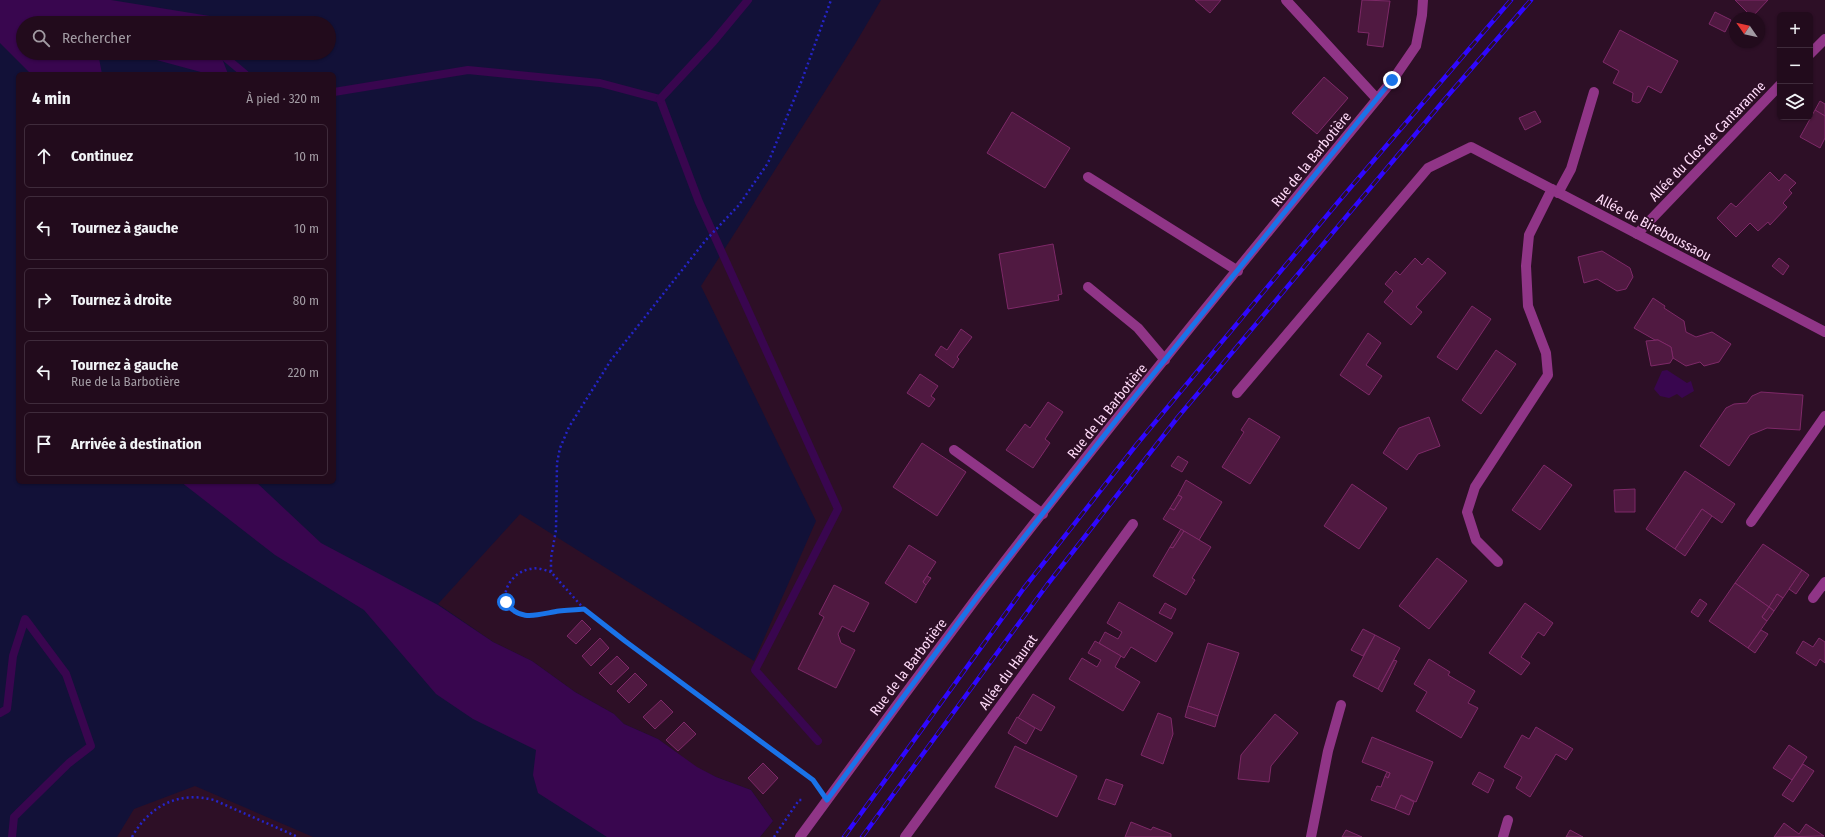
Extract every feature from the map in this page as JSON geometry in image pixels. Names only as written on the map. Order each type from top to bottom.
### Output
[{"type":"street","points":[[1286,0],[1377,99]]},
{"type":"street","name":"Rue de la Barbotière","points":[[800,837],[978,596],[1165,360],[1377,99],[1416,46],[1422,15],[1423,0]]},
{"type":"street","points":[[1813,51],[1825,39]]},
{"type":"street","name":"Allée du Clos de Cantaranne","points":[[1637,234],[1777,88]]},
{"type":"street","points":[[1498,562],[1476,540],[1467,512],[1475,487],[1548,375],[1546,353],[1528,306],[1526,266],[1529,235],[1555,191],[1572,169],[1594,92]]},
{"type":"street","name":"Allée de Bireboussaou","points":[[1237,393],[1428,168],[1471,147],[1825,332]]},
{"type":"street","points":[[1088,177],[1238,271]]},
{"type":"street","points":[[1088,287],[1138,328],[1165,360]]},
{"type":"street","points":[[1751,522],[1825,416]]},
{"type":"street","points":[[954,450],[1043,514]]},
{"type":"street","name":"Allée du Haurat","points":[[905,837],[1133,524]]},
{"type":"street","points":[[1814,598],[1825,582]]},
{"type":"street","points":[[1311,837],[1328,751],[1341,705]]},
{"type":"street","points":[[1503,837],[1508,820]]},
{"type":"path","points":[[551,572],[551,558],[556,530],[557,463],[560,448],[569,428],[611,360],[705,241],[753,187],[768,163],[802,80],[831,0]]},
{"type":"path","points":[[584,609],[538,616],[524,616],[509,608],[504,593],[511,579],[530,569],[551,572],[584,609],[813,780],[827,800]]},
{"type":"path","points":[[132,837],[154,811],[171,800],[189,796],[200,796],[214,800],[298,837]]},
{"type":"shaded area","points":[[0,0],[881,0],[855,44],[701,286],[816,521],[754,661],[520,514],[438,604],[493,642],[532,661],[575,692],[614,714],[624,724],[658,739],[696,767],[716,777],[751,790],[773,821],[760,837],[313,837],[195,786],[134,809],[117,837],[0,837]]},
{"type":"shaded area","points":[[0,0],[111,0],[210,16],[16,16],[16,59],[0,43]]},
{"type":"shaded area","points":[[17,60],[99,60],[102,72],[29,72]]},
{"type":"shaded area","points":[[157,60],[223,60],[227,72],[201,72]]},
{"type":"shaded area","points":[[1667,370],[1687,383],[1691,381],[1694,391],[1682,398],[1677,394],[1669,398],[1660,396],[1654,389],[1662,371]]},
{"type":"shaded area","points":[[184,484],[258,484],[321,543],[438,605],[493,642],[532,661],[575,692],[614,714],[624,724],[658,739],[697,767],[716,777],[751,790],[773,821],[760,837],[607,837],[538,793],[533,775],[536,750],[473,719],[436,694],[364,610],[275,555]]},
{"type":"building","points":[[1195,0],[1221,0],[1210,13]]},
{"type":"building","points":[[1362,0],[1390,1],[1383,47],[1367,45],[1369,33],[1358,32]]},
{"type":"building","points":[[1735,0],[1768,0],[1757,12],[1747,12]]},
{"type":"building","points":[[1715,12],[1729,19],[1729,24],[1725,32],[1709,24]]},
{"type":"building","points":[[1620,30],[1678,61],[1661,93],[1648,86],[1640,102],[1637,103],[1632,101],[1633,93],[1613,83],[1619,71],[1603,62]]},
{"type":"building","points":[[1324,77],[1348,98],[1317,134],[1292,113]]},
{"type":"building","points":[[1820,101],[1825,104],[1825,116],[1815,110]]},
{"type":"building","points":[[1815,110],[1825,116],[1825,138],[1820,148],[1800,137],[1809,120],[1813,120],[1813,114]]},
{"type":"building","points":[[1535,111],[1541,122],[1525,130],[1519,118]]},
{"type":"building","points":[[1012,112],[1070,148],[1045,188],[987,153]]},
{"type":"building","points":[[1770,172],[1779,181],[1785,174],[1796,183],[1789,190],[1792,193],[1783,203],[1787,207],[1770,225],[1768,222],[1758,231],[1750,223],[1736,237],[1717,218],[1731,203],[1736,207]]},
{"type":"building","points":[[1053,244],[1062,294],[1058,295],[1059,300],[1008,309],[999,254]]},
{"type":"building","points":[[1602,251],[1630,268],[1633,277],[1626,289],[1617,291],[1597,279],[1584,283],[1578,257]]},
{"type":"building","points":[[1415,258],[1422,265],[1428,258],[1446,273],[1416,307],[1422,312],[1411,325],[1384,302],[1393,291],[1385,284],[1396,271],[1400,275]]},
{"type":"building","points":[[1779,258],[1789,266],[1783,275],[1772,266]]},
{"type":"building","points":[[1653,298],[1665,306],[1664,308],[1684,321],[1686,332],[1696,337],[1712,332],[1731,344],[1719,362],[1704,366],[1700,362],[1686,366],[1673,358],[1671,347],[1634,328]]},
{"type":"building","points":[[1472,306],[1491,319],[1457,370],[1437,357]]},
{"type":"building","points":[[961,329],[972,337],[957,357],[959,359],[953,368],[935,355],[941,346],[947,350]]},
{"type":"building","points":[[1368,333],[1381,343],[1366,365],[1382,376],[1369,395],[1340,375]]},
{"type":"building","points":[[1658,340],[1671,347],[1673,358],[1670,363],[1651,366],[1646,341]]},
{"type":"building","points":[[1496,350],[1516,364],[1481,414],[1462,400]]},
{"type":"building","points":[[920,374],[938,386],[931,396],[935,399],[929,407],[907,393]]},
{"type":"building","points":[[1761,392],[1803,395],[1800,430],[1767,428],[1750,435],[1729,466],[1700,446],[1726,408],[1734,404],[1747,403],[1752,396]]},
{"type":"building","points":[[1048,402],[1063,412],[1045,439],[1050,443],[1033,468],[1006,450],[1025,424],[1030,428]]},
{"type":"building","points":[[1429,417],[1440,446],[1418,454],[1407,470],[1383,453],[1399,428]]},
{"type":"building","points":[[1249,418],[1280,437],[1250,484],[1222,467],[1244,432],[1241,430]]},
{"type":"building","points":[[922,443],[966,472],[937,516],[893,487]]},
{"type":"building","points":[[1178,456],[1188,462],[1182,472],[1171,466]]},
{"type":"building","points":[[1544,465],[1572,485],[1540,530],[1512,510]]},
{"type":"building","points":[[1685,471],[1735,504],[1722,523],[1702,509],[1675,549],[1646,529]]},
{"type":"building","points":[[1186,480],[1222,502],[1199,540],[1163,519],[1170,508],[1174,510],[1182,497],[1178,495]]},
{"type":"building","points":[[1352,484],[1387,508],[1359,549],[1324,526]]},
{"type":"building","points":[[1635,489],[1635,512],[1615,512],[1614,490]]},
{"type":"building","points":[[1178,495],[1182,497],[1174,510],[1170,508]]},
{"type":"building","points":[[1702,509],[1712,516],[1685,556],[1675,549]]},
{"type":"building","points":[[1181,529],[1184,531],[1173,548],[1170,547]]},
{"type":"building","points":[[1184,531],[1211,547],[1192,578],[1195,580],[1186,595],[1153,576],[1170,547],[1173,548]]},
{"type":"building","points":[[1763,544],[1802,570],[1783,598],[1777,594],[1769,607],[1735,583]]},
{"type":"building","points":[[909,545],[936,562],[923,582],[926,585],[916,603],[885,583]]},
{"type":"building","points":[[1437,558],[1467,581],[1429,629],[1399,606]]},
{"type":"building","points":[[1802,570],[1809,575],[1796,594],[1789,589]]},
{"type":"building","points":[[927,576],[931,578],[926,585],[923,582]]},
{"type":"building","points":[[1735,583],[1769,607],[1762,617],[1767,621],[1748,648],[1709,621]]},
{"type":"building","points":[[834,585],[869,603],[854,632],[842,626],[838,634],[841,643],[855,650],[836,688],[798,669],[824,617],[819,614]]},
{"type":"building","points":[[1777,594],[1783,598],[1774,611],[1769,607]]},
{"type":"building","points":[[1700,599],[1707,604],[1698,617],[1691,612]]},
{"type":"building","points":[[1119,602],[1173,633],[1156,662],[1131,647],[1124,658],[1099,643],[1105,632],[1118,639],[1122,632],[1107,623]]},
{"type":"building","points":[[1165,603],[1176,609],[1171,619],[1159,613]]},
{"type":"building","points":[[1525,603],[1553,623],[1544,636],[1538,632],[1521,657],[1530,663],[1521,675],[1489,653]]},
{"type":"building","points":[[1769,607],[1774,611],[1767,621],[1762,617]]},
{"type":"building","points":[[582,620],[591,629],[576,644],[567,636]]},
{"type":"building","points":[[1363,629],[1375,635],[1363,656],[1351,650]]},
{"type":"building","points":[[1761,630],[1768,634],[1755,653],[1748,648]]},
{"type":"building","points":[[1375,635],[1400,648],[1378,689],[1353,676]]},
{"type":"building","points":[[600,638],[609,648],[591,666],[582,656]]},
{"type":"building","points":[[1819,638],[1825,642],[1825,663],[1820,659],[1816,666],[1796,653],[1803,641],[1813,647]]},
{"type":"building","points":[[1095,641],[1121,656],[1115,667],[1140,682],[1123,711],[1069,679],[1082,658],[1097,667],[1101,660],[1088,653]]},
{"type":"building","points":[[1208,643],[1239,653],[1218,716],[1188,706]]},
{"type":"building","points":[[617,656],[629,668],[611,685],[599,673]]},
{"type":"building","points":[[1429,659],[1450,672],[1448,675],[1475,691],[1468,703],[1478,708],[1461,738],[1416,711],[1427,692],[1414,684]]},
{"type":"building","points":[[1394,660],[1397,661],[1382,692],[1378,689]]},
{"type":"building","points":[[635,673],[647,685],[629,703],[617,691]]},
{"type":"building","points":[[1033,694],[1055,707],[1041,731],[1018,718]]},
{"type":"building","points":[[661,700],[673,712],[655,729],[643,717]]},
{"type":"building","points":[[1188,706],[1218,716],[1215,727],[1185,717]]},
{"type":"building","points":[[1158,713],[1171,718],[1173,734],[1163,764],[1141,755]]},
{"type":"building","points":[[1275,714],[1298,733],[1271,766],[1269,782],[1238,779],[1241,755]]},
{"type":"building","points":[[1017,717],[1035,728],[1026,744],[1008,733]]},
{"type":"building","points":[[684,722],[696,734],[678,751],[666,740]]},
{"type":"building","points":[[1536,727],[1573,749],[1566,760],[1556,754],[1530,797],[1516,788],[1522,777],[1504,767],[1522,735],[1529,739]]},
{"type":"building","points":[[1372,737],[1433,762],[1416,802],[1401,795],[1395,809],[1371,800],[1377,786],[1381,787],[1385,776],[1388,778],[1390,773],[1362,762]]},
{"type":"building","points":[[1789,745],[1807,757],[1792,780],[1773,768]]},
{"type":"building","points":[[1015,746],[1077,776],[1057,817],[995,787]]},
{"type":"building","points":[[763,763],[778,778],[763,794],[748,778]]},
{"type":"building","points":[[1803,764],[1814,771],[1793,802],[1782,795]]},
{"type":"building","points":[[1387,772],[1390,773],[1388,778],[1385,776]]},
{"type":"building","points":[[1479,772],[1494,780],[1488,793],[1472,784]]},
{"type":"building","points":[[1106,779],[1123,785],[1115,805],[1098,799]]},
{"type":"building","points":[[1401,795],[1414,802],[1409,815],[1395,809]]},
{"type":"building","points":[[1131,822],[1151,830],[1153,827],[1171,834],[1171,837],[1125,837]]},
{"type":"building","points":[[1784,823],[1799,834],[1806,824],[1824,836],[1774,837]]},
{"type":"building","points":[[1346,830],[1362,837],[1342,837]]},
{"type":"building","points":[[1570,830],[1583,837],[1566,837]]},
{"type":"waterway","points":[[660,99],[714,41],[748,0]]},
{"type":"waterway","points":[[228,60],[243,72]]},
{"type":"waterway","points":[[336,92],[468,70],[600,83],[660,99]]},
{"type":"waterway","points":[[660,99],[699,202],[838,509],[755,670],[818,741]]},
{"type":"waterway","points":[[0,713],[7,709],[13,656],[25,619],[66,674],[91,746],[69,763],[14,817],[12,837]]},
{"type":"railway","points":[[844,837],[1024,588],[1137,444],[1339,201],[1511,0]]},
{"type":"railway","points":[[862,837],[1047,585],[1178,417],[1445,99],[1531,0]]},
{"type":"route","points":[[506,602],[509,608],[524,616],[538,616],[584,609],[813,780],[827,800],[978,596],[1125,409],[1392,80]]}]
